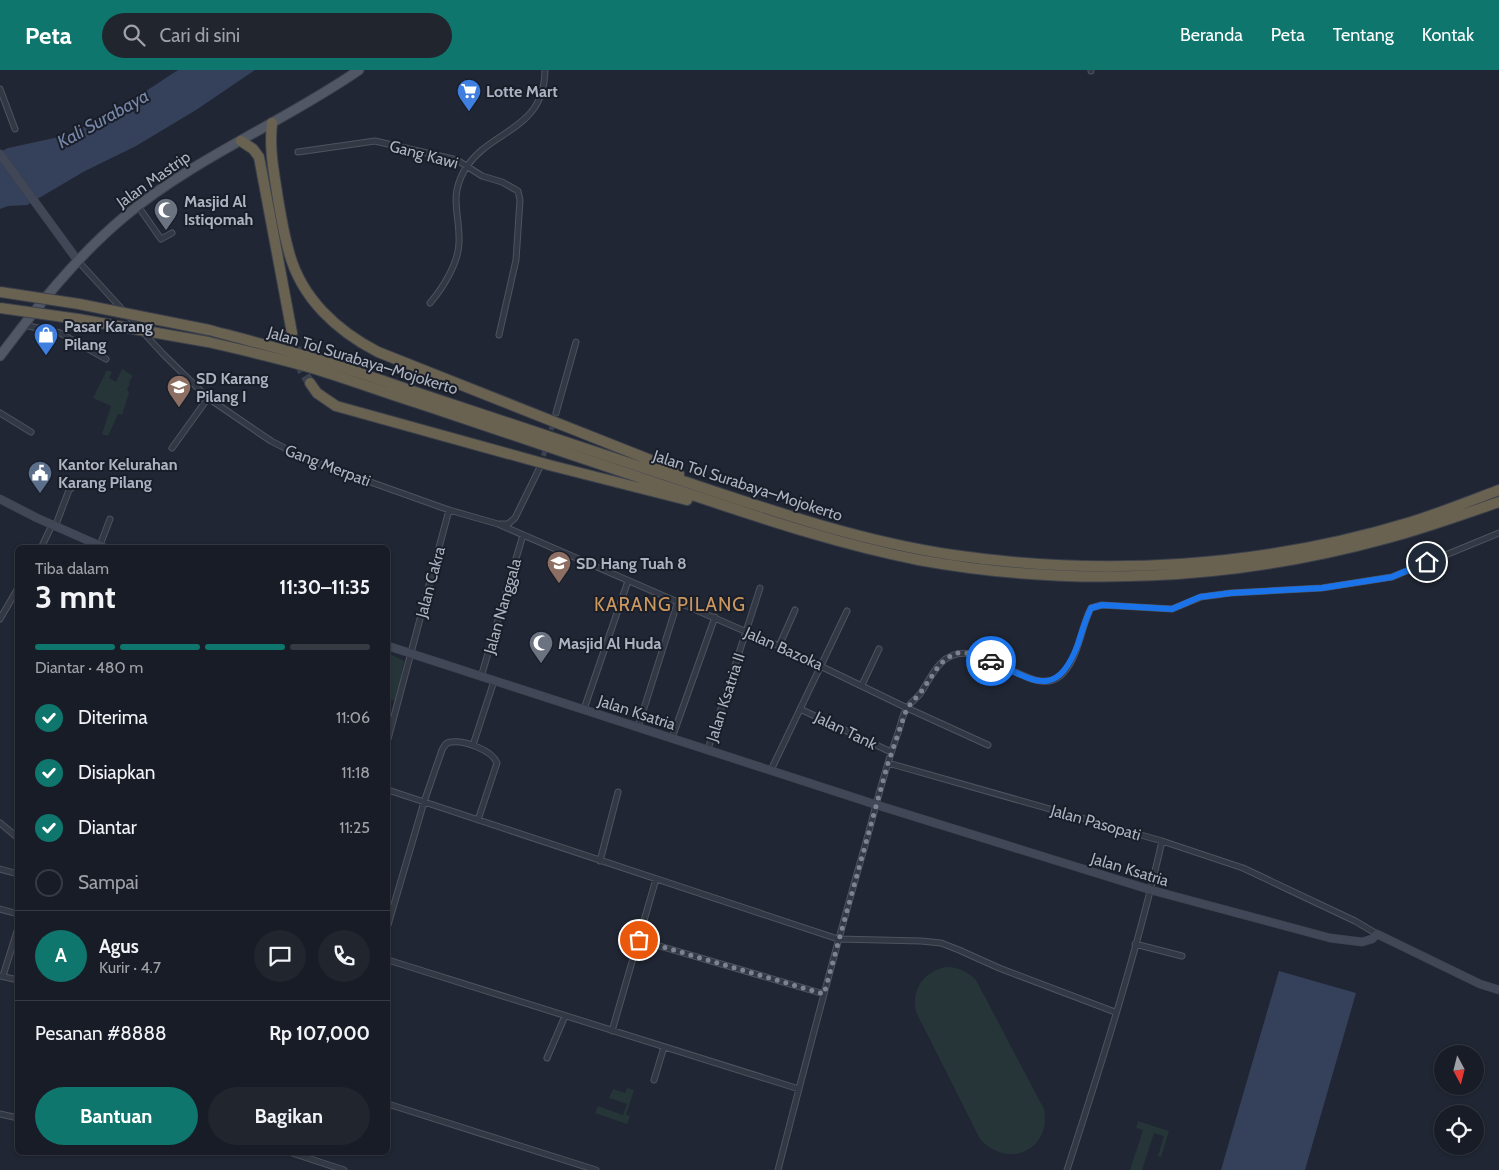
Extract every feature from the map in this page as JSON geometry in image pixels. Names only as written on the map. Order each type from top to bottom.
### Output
[{"type":"highway","points":[[272,123],[270,152],[289,253],[297,274],[310,297],[335,325],[378,352],[648,460],[723,494]]},
{"type":"highway","points":[[241,141],[253,149],[259,157],[292,333]]},
{"type":"highway","name":"Jalan Tol Surabaya–Mojokerto","points":[[0,292],[78,304],[209,330],[313,358],[790,516],[883,542],[952,555],[1080,566],[1168,564],[1250,556],[1380,535]]},
{"type":"highway","name":"Jalan Tol Surabaya–Mojokerto","points":[[0,308],[208,342],[311,368],[742,512],[850,544],[919,560],[1009,572],[1081,576],[1173,574],[1266,565],[1499,502]]},
{"type":"highway","points":[[310,383],[317,393],[336,406],[559,467],[742,512]]},
{"type":"highway","name":"Jalan Tol Surabaya–Mojokerto","points":[[1414,526],[1499,490]]},
{"type":"main road","name":"Jalan Mastrip","points":[[0,356],[78,261],[110,229],[138,206],[186,173],[359,70]]},
{"type":"street","points":[[430,303],[440,291],[456,260],[460,240],[456,214],[456,191],[466,167],[493,142],[526,118],[536,106],[544,86],[545,70]]},
{"type":"street","points":[[0,89],[15,129]]},
{"type":"street","name":"Gang Kawi","points":[[298,152],[375,141],[457,160],[482,176],[515,188],[520,194],[516,260],[499,335]]},
{"type":"street","points":[[0,154],[78,261]]},
{"type":"street","points":[[138,206],[161,239],[172,233]]},
{"type":"street","name":"Gang Merpati","points":[[78,261],[163,354],[208,398],[243,424],[288,451],[306,459],[449,510],[498,524],[523,535]]},
{"type":"street","points":[[24,325],[60,333],[106,359]]},
{"type":"street","points":[[556,413],[576,342]]},
{"type":"street","points":[[172,448],[208,398]]},
{"type":"street","points":[[0,413],[31,432]]},
{"type":"street","points":[[498,524],[508,524],[515,518],[540,467]]},
{"type":"street","points":[[43,545],[54,526],[69,490],[73,486]]},
{"type":"street","points":[[0,500],[54,526],[101,545]]},
{"type":"street","name":"Jalan Cakra","points":[[390,730],[449,510]]},
{"type":"street","points":[[103,545],[110,519]]},
{"type":"street","points":[[778,1170],[838,939],[891,752],[907,708],[921,692],[940,664],[957,653],[981,657],[1033,679],[1052,681],[1061,676],[1072,660],[1091,608],[1102,605],[1172,609],[1200,597],[1231,593],[1322,588],[1392,577],[1499,533]]},
{"type":"street","name":"Jalan Bazoka","points":[[523,535],[747,631],[988,745]]},
{"type":"street","name":"Jalan Nanggala","points":[[481,677],[523,535]]},
{"type":"street","points":[[584,709],[628,581]]},
{"type":"street","name":"Jalan Ksatria II","points":[[708,749],[760,588]]},
{"type":"street","points":[[0,619],[15,593]]},
{"type":"street","points":[[638,727],[678,601]]},
{"type":"street","points":[[779,646],[795,610]]},
{"type":"street","points":[[771,770],[847,610]]},
{"type":"street","points":[[672,738],[715,617]]},
{"type":"street","name":"Jalan Ksatria","points":[[390,647],[410,655],[584,709],[877,805],[1151,890],[1330,938],[1362,942],[1372,939],[1377,934]]},
{"type":"street","points":[[862,685],[879,649]]},
{"type":"street","points":[[473,745],[494,681]]},
{"type":"street","name":"Jalan Tank","points":[[800,709],[891,752]]},
{"type":"street","points":[[390,918],[424,802],[445,744],[450,742],[473,745],[495,757],[497,762],[478,820]]},
{"type":"street","name":"Jalan Pasopati","points":[[888,763],[1162,841],[1243,868],[1355,920],[1377,934]]},
{"type":"street","points":[[390,791],[838,939],[941,943],[998,968],[1115,1012]]},
{"type":"street","points":[[600,861],[618,792]]},
{"type":"street","points":[[0,823],[15,836]]},
{"type":"street","points":[[1067,1170],[1101,1065],[1136,944],[1162,841]]},
{"type":"street","points":[[0,869],[15,873]]},
{"type":"street","points":[[612,1031],[656,879]]},
{"type":"street","points":[[0,909],[15,913]]},
{"type":"street","points":[[1377,934],[1480,984],[1499,990]]},
{"type":"street","points":[[15,936],[1,976],[15,979]]},
{"type":"street","points":[[639,940],[824,994]]},
{"type":"street","points":[[1136,944],[1182,956]]},
{"type":"street","points":[[390,961],[799,1089]]},
{"type":"street","points":[[547,1058],[564,1016]]},
{"type":"street","points":[[654,1080],[664,1047]]},
{"type":"street","points":[[390,1105],[596,1170]]},
{"type":"street","points":[[0,1114],[15,1117]]},
{"type":"street","points":[[298,1155],[344,1170]]},
{"type":"shaded area","points":[[122,369],[133,376],[127,389],[129,393],[122,415],[118,414],[108,436],[102,434],[111,406],[93,398],[107,370],[112,372],[109,378],[116,382]]},
{"type":"shaded area","points":[[390,654],[404,661],[396,701],[390,700]]},
{"type":"shaded area","points":[[946,967],[962,970],[976,980],[1044,1109],[1045,1123],[1041,1135],[1035,1145],[1026,1151],[1015,1154],[1003,1153],[991,1148],[980,1139],[916,1012],[915,996],[920,983],[931,973]]},
{"type":"shaded area","points":[[627,1088],[634,1090],[626,1115],[630,1116],[627,1124],[595,1113],[598,1106],[623,1115],[627,1104],[609,1098],[613,1089],[625,1093]]},
{"type":"shaded area","points":[[1138,1121],[1169,1131],[1161,1157],[1158,1156],[1164,1136],[1154,1133],[1142,1170],[1130,1170],[1143,1130],[1136,1128]]},
{"type":"water","name":"Kali Surabaya","points":[[178,70],[255,70],[196,110],[136,146],[85,171],[27,205],[8,206],[0,209],[0,152],[8,148],[68,135],[114,112]]},
{"type":"water","points":[[1279,971],[1356,993],[1305,1170],[1221,1170]]},
{"type":"tunnel","points":[[292,333],[302,370],[310,383]]},
{"type":"tunnel","points":[[549,437],[556,413]]},
{"type":"tunnel","points":[[541,463],[547,445]]},
{"type":"way so far","points":[[639,940],[824,994],[891,752],[907,708],[921,692],[940,664],[949,657],[957,653],[966,653],[991,661]]},
{"type":"place","name":"Lotte Mart","points":[[469,112]]},
{"type":"place","name":"Masjid Al Istiqomah","points":[[166,231]]},
{"type":"place","name":"Pasar Karang Pilang","points":[[46,356]]},
{"type":"place","name":"SD Karang Pilang I","points":[[179,408]]},
{"type":"place","name":"Kantor Kelurahan Karang Pilang","points":[[40,494]]},
{"type":"place","name":"SD Hang Tuah 8","points":[[559,584]]},
{"type":"place","name":"Masjid Al Huda","points":[[541,664]]},
{"type":"district","name":"KARANG PILANG","points":[[670,604]]},
{"type":"route","points":[[991,661],[1033,679],[1052,681],[1061,676],[1072,660],[1091,608],[1102,605],[1172,609],[1200,597],[1231,593],[1322,588],[1392,577],[1427,562]]}]
